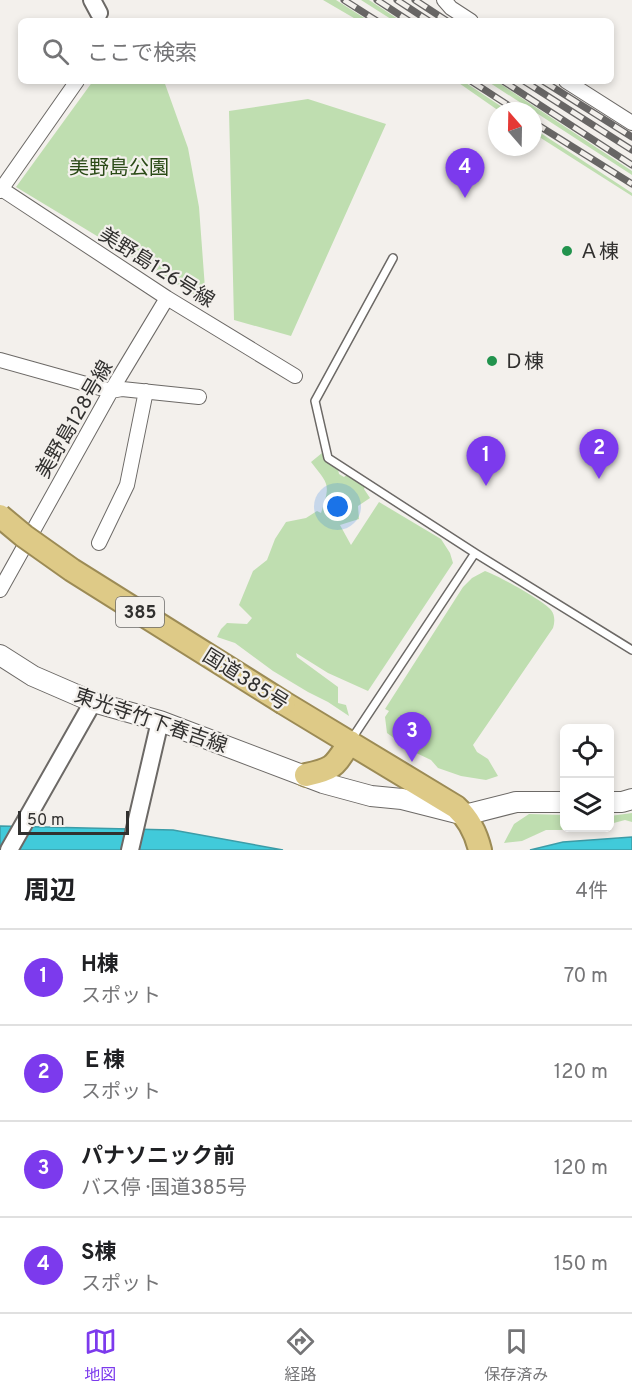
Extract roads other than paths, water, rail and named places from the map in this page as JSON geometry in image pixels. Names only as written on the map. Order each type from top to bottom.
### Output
[{"type":"highway","name":"国道385号","points":[[0,516],[72,570],[284,703],[440,796],[465,815],[479,845]]},
{"type":"highway","points":[[306,775],[325,771],[334,766],[350,742]]},
{"type":"main road","name":"東光寺竹下春吉線","points":[[0,656],[33,676],[93,702],[160,721],[323,783],[371,796],[402,799],[465,815]]},
{"type":"main road","points":[[614,802],[632,799]]},
{"type":"main road","points":[[465,815],[516,802],[560,802]]},
{"type":"street","points":[[444,0],[451,8],[466,18]]},
{"type":"street","points":[[0,189],[75,84]]},
{"type":"street","points":[[571,84],[632,123]]},
{"type":"street","name":"美野島126号線","points":[[0,189],[167,298],[295,376]]},
{"type":"street","name":"美野島128号線","points":[[0,590],[111,391],[167,298]]},
{"type":"street","points":[[0,360],[111,391],[122,389],[199,397]]},
{"type":"street","points":[[99,543],[127,484],[146,391]]},
{"type":"street","points":[[9,850],[93,702]]},
{"type":"street","points":[[130,850],[160,721]]},
{"type":"lane","points":[[393,258],[315,400],[328,458],[475,553],[632,650]]},
{"type":"lane","points":[[350,742],[475,553]]},
{"type":"water","points":[[0,826],[173,830],[283,850],[0,850]]},
{"type":"water","points":[[632,837],[632,850],[530,850],[563,842]]},
{"type":"railway","points":[[344,0],[372,18]]},
{"type":"railway","points":[[377,0],[404,18]]},
{"type":"railway","points":[[397,0],[424,18]]},
{"type":"railway","points":[[415,0],[442,18]]},
{"type":"railway","points":[[476,84],[503,102]]},
{"type":"railway","points":[[508,84],[632,165]]},
{"type":"railway","points":[[529,84],[632,150]]},
{"type":"railway","points":[[548,84],[632,137]]},
{"type":"railway","points":[[542,128],[632,184]]},
{"type":"place","name":"S棟","points":[[465,198]]},
{"type":"place","name":"Ａ棟","points":[[567,251]]},
{"type":"place","name":"Ｄ棟","points":[[492,361]]},
{"type":"place","name":"Ｅ棟","points":[[599,479]]},
{"type":"place","name":"H棟","points":[[486,486]]},
{"type":"place","name":"パナソニック前","points":[[412,762]]},
{"type":"park label","name":"美野島公園","points":[[119,167]]}]
